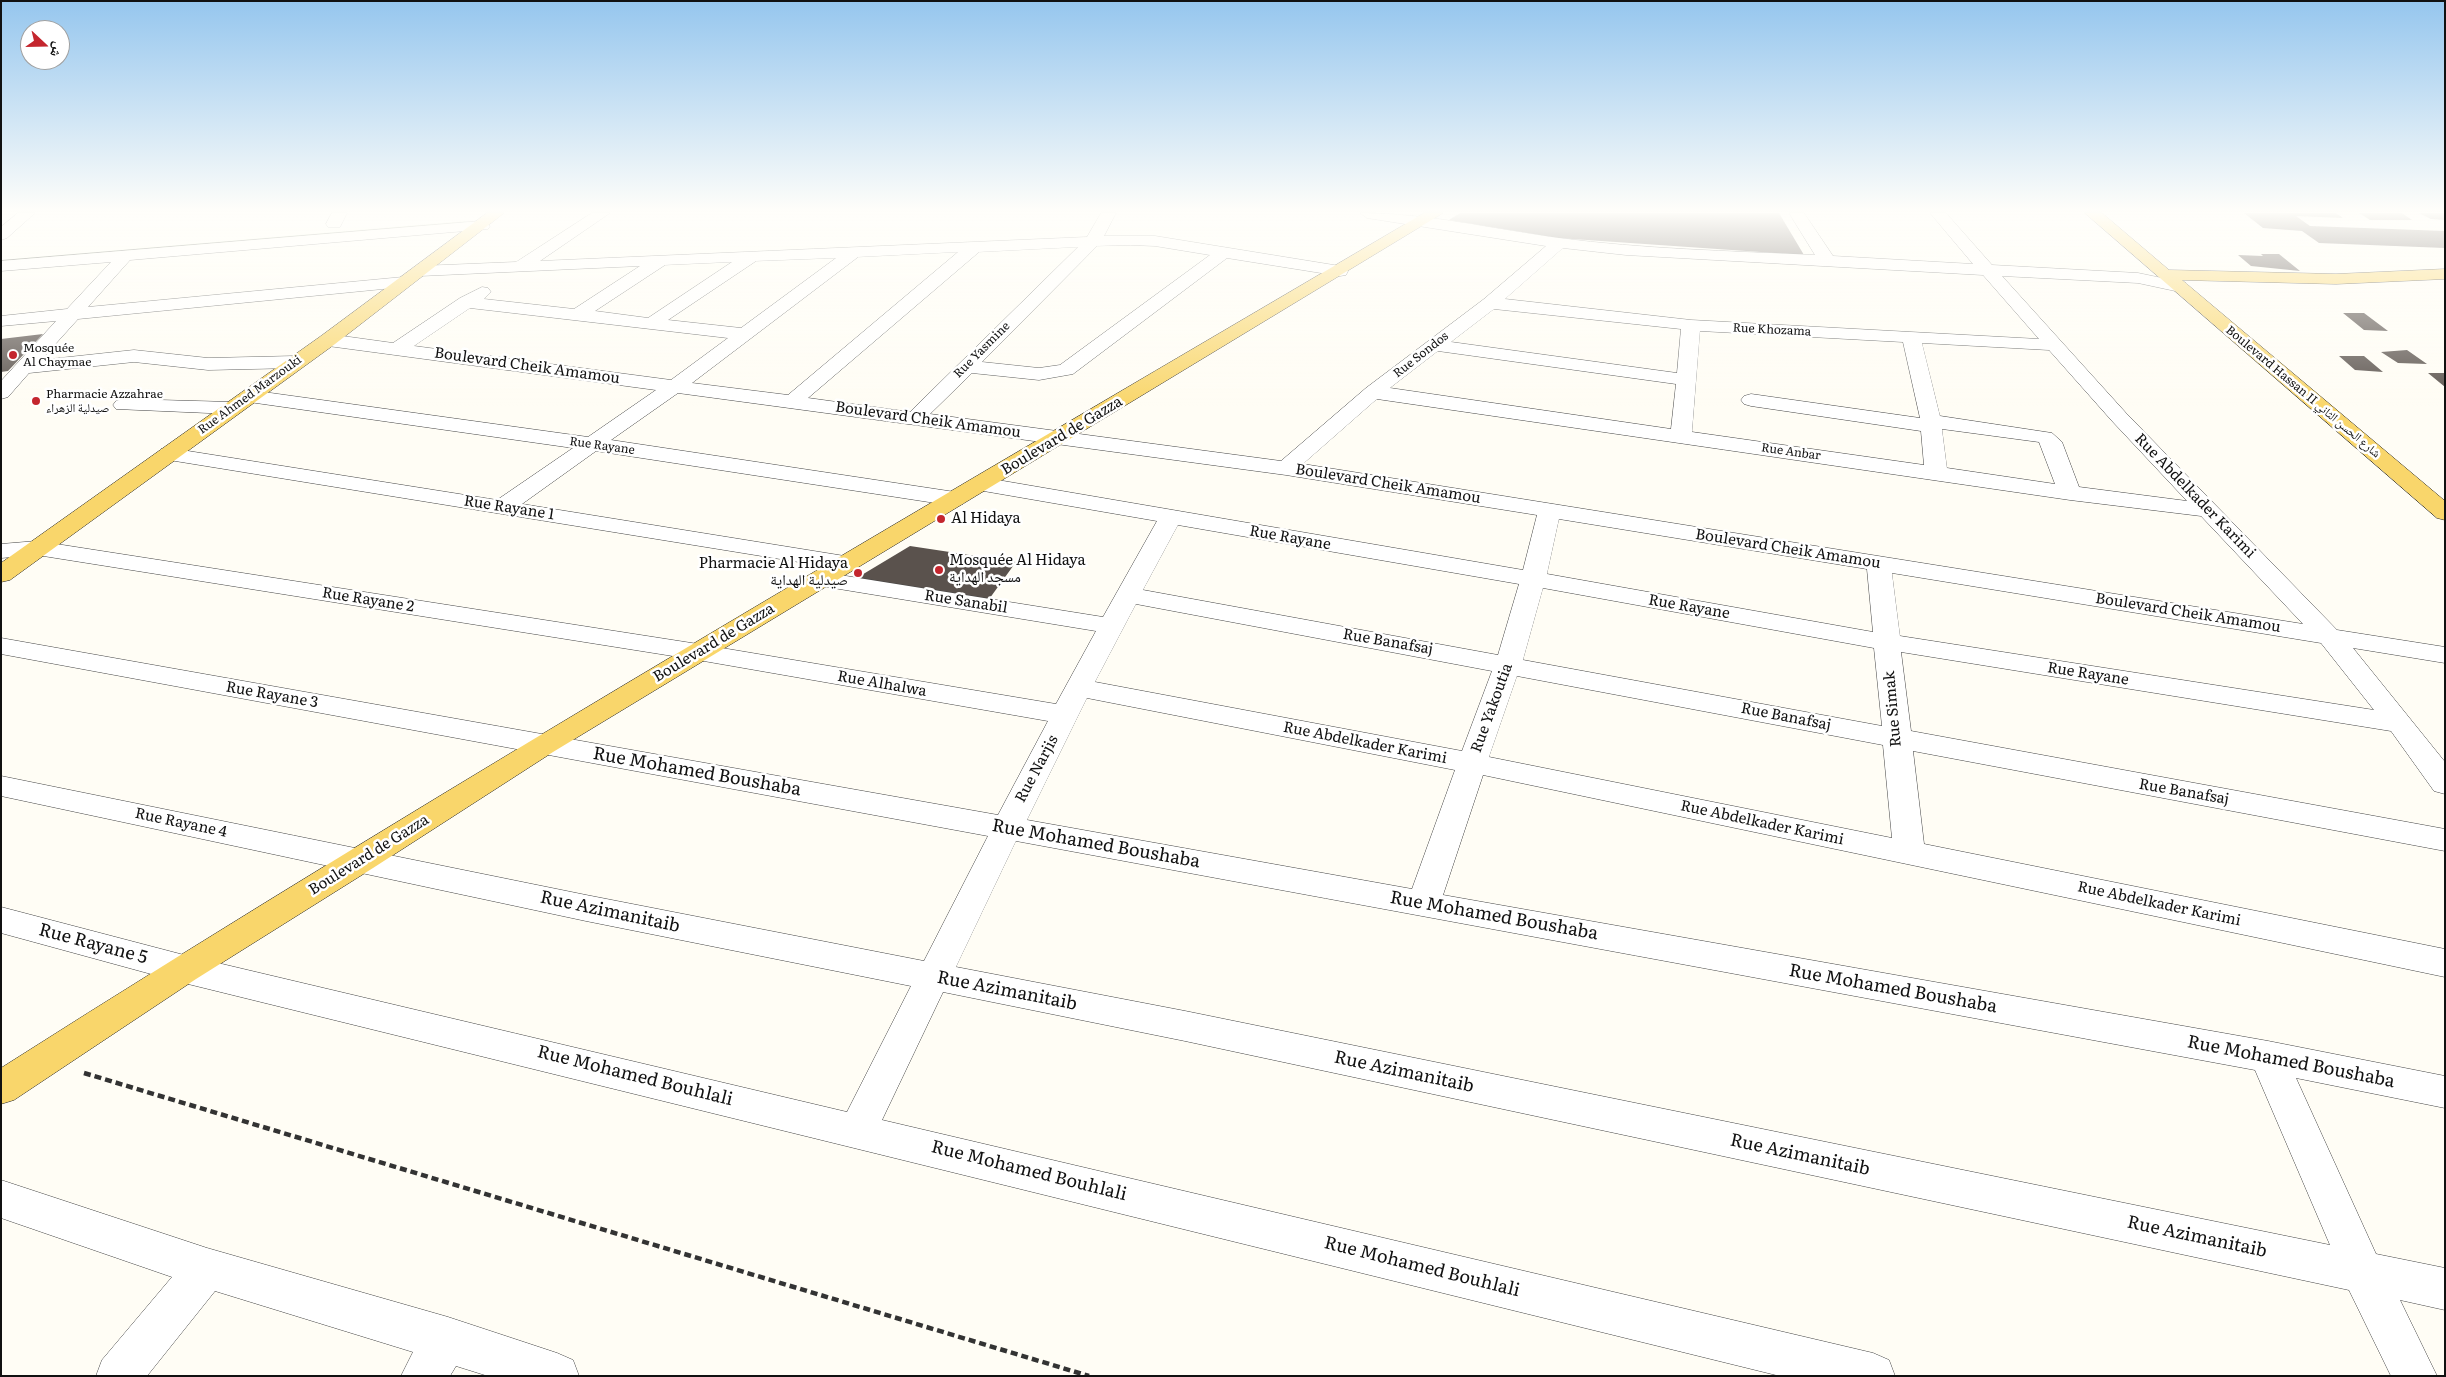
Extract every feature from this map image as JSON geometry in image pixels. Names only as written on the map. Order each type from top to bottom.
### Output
[{"type":"main road","name":"Rue Ahmed Marzouki","points":[[1,575],[328,340],[410,277]]},
{"type":"main road","name":"Boulevard de Gazza","points":[[4,1083],[46,1061],[184,969],[362,860],[543,745],[1329,277]]},
{"type":"main road","name":"Boulevard Hassan II شارع الحسن الثاني","points":[[2167,277],[2445,514]]},
{"type":"main road","points":[[2261,277],[2336,279],[2374,277]]},
{"type":"main road","points":[[2180,287],[2374,291],[2445,288]]},
{"type":"street","points":[[1,393],[106,277]]},
{"type":"street","points":[[398,348],[504,277]]},
{"type":"street","points":[[577,315],[635,277]]},
{"type":"street","points":[[650,324],[720,277]]},
{"type":"street","points":[[502,506],[675,386],[820,277]]},
{"type":"street","points":[[793,401],[939,277]]},
{"type":"street","name":"Rue Yasmine","points":[[914,419],[1055,277]]},
{"type":"street","points":[[965,366],[1039,374],[1066,370],[1190,277]]},
{"type":"street","name":"Rue Sondos","points":[[1286,468],[1374,392],[1490,303],[1520,277]]},
{"type":"street","name":"Rue Abdelkader Karimi","points":[[1994,277],[2119,417],[2329,636],[2400,723],[2445,784]]},
{"type":"street","points":[[2124,277],[2138,278],[2180,287]]},
{"type":"street","points":[[2138,278],[2144,277]]},
{"type":"street","points":[[1,321],[402,282]]},
{"type":"street","points":[[466,302],[742,334]]},
{"type":"street","name":"Rue Khozama","points":[[1490,303],[1691,325],[2055,345]]},
{"type":"street","points":[[1681,437],[1691,325]]},
{"type":"street","points":[[1911,338],[1922,371],[1932,423],[1936,472]]},
{"type":"street","name":"Boulevard Cheik Amamou","points":[[328,340],[1286,468],[2445,655]]},
{"type":"street","points":[[1434,345],[1686,380]]},
{"type":"street","points":[[24,368],[134,356],[208,364],[295,362]]},
{"type":"street","name":"Rue Anbar","points":[[1374,392],[1681,437],[2208,510]]},
{"type":"street","points":[[1751,400],[2044,437],[2051,442],[2070,492]]},
{"type":"street","name":"Rue Rayane","points":[[123,405],[241,402],[592,444],[955,499]]},
{"type":"street","name":"Rue Rayane 1","points":[[169,454],[848,563]]},
{"type":"street","name":"Rue Rayane","points":[[980,484],[1887,642],[2400,723]]},
{"type":"street","name":"Rue Yakoutia","points":[[1424,904],[1438,854],[1508,664],[1534,579],[1550,510]]},
{"type":"street","name":"Rue Narjis","points":[[858,1130],[1006,828],[1111,626],[1170,518]]},
{"type":"street","name":"Rue Rayane 2","points":[[1,551],[38,548],[698,652]]},
{"type":"street","name":"Rue Simak","points":[[1879,564],[1909,853]]},
{"type":"street","name":"Rue Sanabil","points":[[821,579],[1111,626]]},
{"type":"street","name":"Rue Banafsaj","points":[[1128,594],[2445,840]]},
{"type":"street","name":"Rue Rayane 3","points":[[1,646],[543,745]]},
{"type":"street","name":"Rue Alhalwa","points":[[698,652],[1066,715]]},
{"type":"street","name":"Rue Abdelkader Karimi","points":[[1079,688],[1472,763],[2445,963]]},
{"type":"street","name":"Rue Mohamed Boushaba","points":[[543,745],[2268,1057],[2445,1092]]},
{"type":"street","name":"Rue Rayane 4","points":[[1,786],[362,860]]},
{"type":"street","name":"Rue Azimanitaib","points":[[362,860],[586,908],[1214,1032],[2445,1290]]},
{"type":"street","name":"Rue Rayane 5","points":[[1,920],[184,969]]},
{"type":"street","name":"Rue Mohamed Bouhlali","points":[[184,969],[1873,1376]]},
{"type":"street","points":[[2268,1057],[2363,1272],[2415,1376]]},
{"type":"street","points":[[2,1201],[54,1215],[208,1268],[448,1339],[557,1376]]},
{"type":"street","points":[[118,1376],[208,1268]]},
{"type":"street","points":[[423,1376],[448,1339]]},
{"type":"path","points":[[46,1061],[1089,1376]]},
{"type":"building","points":[[2343,313],[2364,313],[2388,331],[2364,330]]},
{"type":"building","name":"Mosquée Al Chaymae","points":[[43,334],[8,371],[1,372],[1,339]]},
{"type":"building","points":[[2407,350],[2427,364],[2398,363],[2381,352]]},
{"type":"building","points":[[2339,356],[2364,356],[2383,372],[2355,370]]},
{"type":"building","points":[[2428,373],[2445,373],[2445,387]]},
{"type":"building","name":"Mosquée Al Hidaya مسجد الهداية","points":[[910,546],[1016,562],[987,602],[855,579]]},
{"type":"place","name":"Mosquée Al Chaymae","points":[[13,355]]},
{"type":"place","name":"Pharmacie Azzahrae صيدلية الزهراء","points":[[36,401]]},
{"type":"place","name":"Al Hidaya","points":[[941,519]]},
{"type":"place","name":"Mosquée Al Hidaya مسجد الهداية","points":[[939,570]]},
{"type":"place","name":"Pharmacie Al Hidaya صيدلية الهداية","points":[[858,573]]}]
